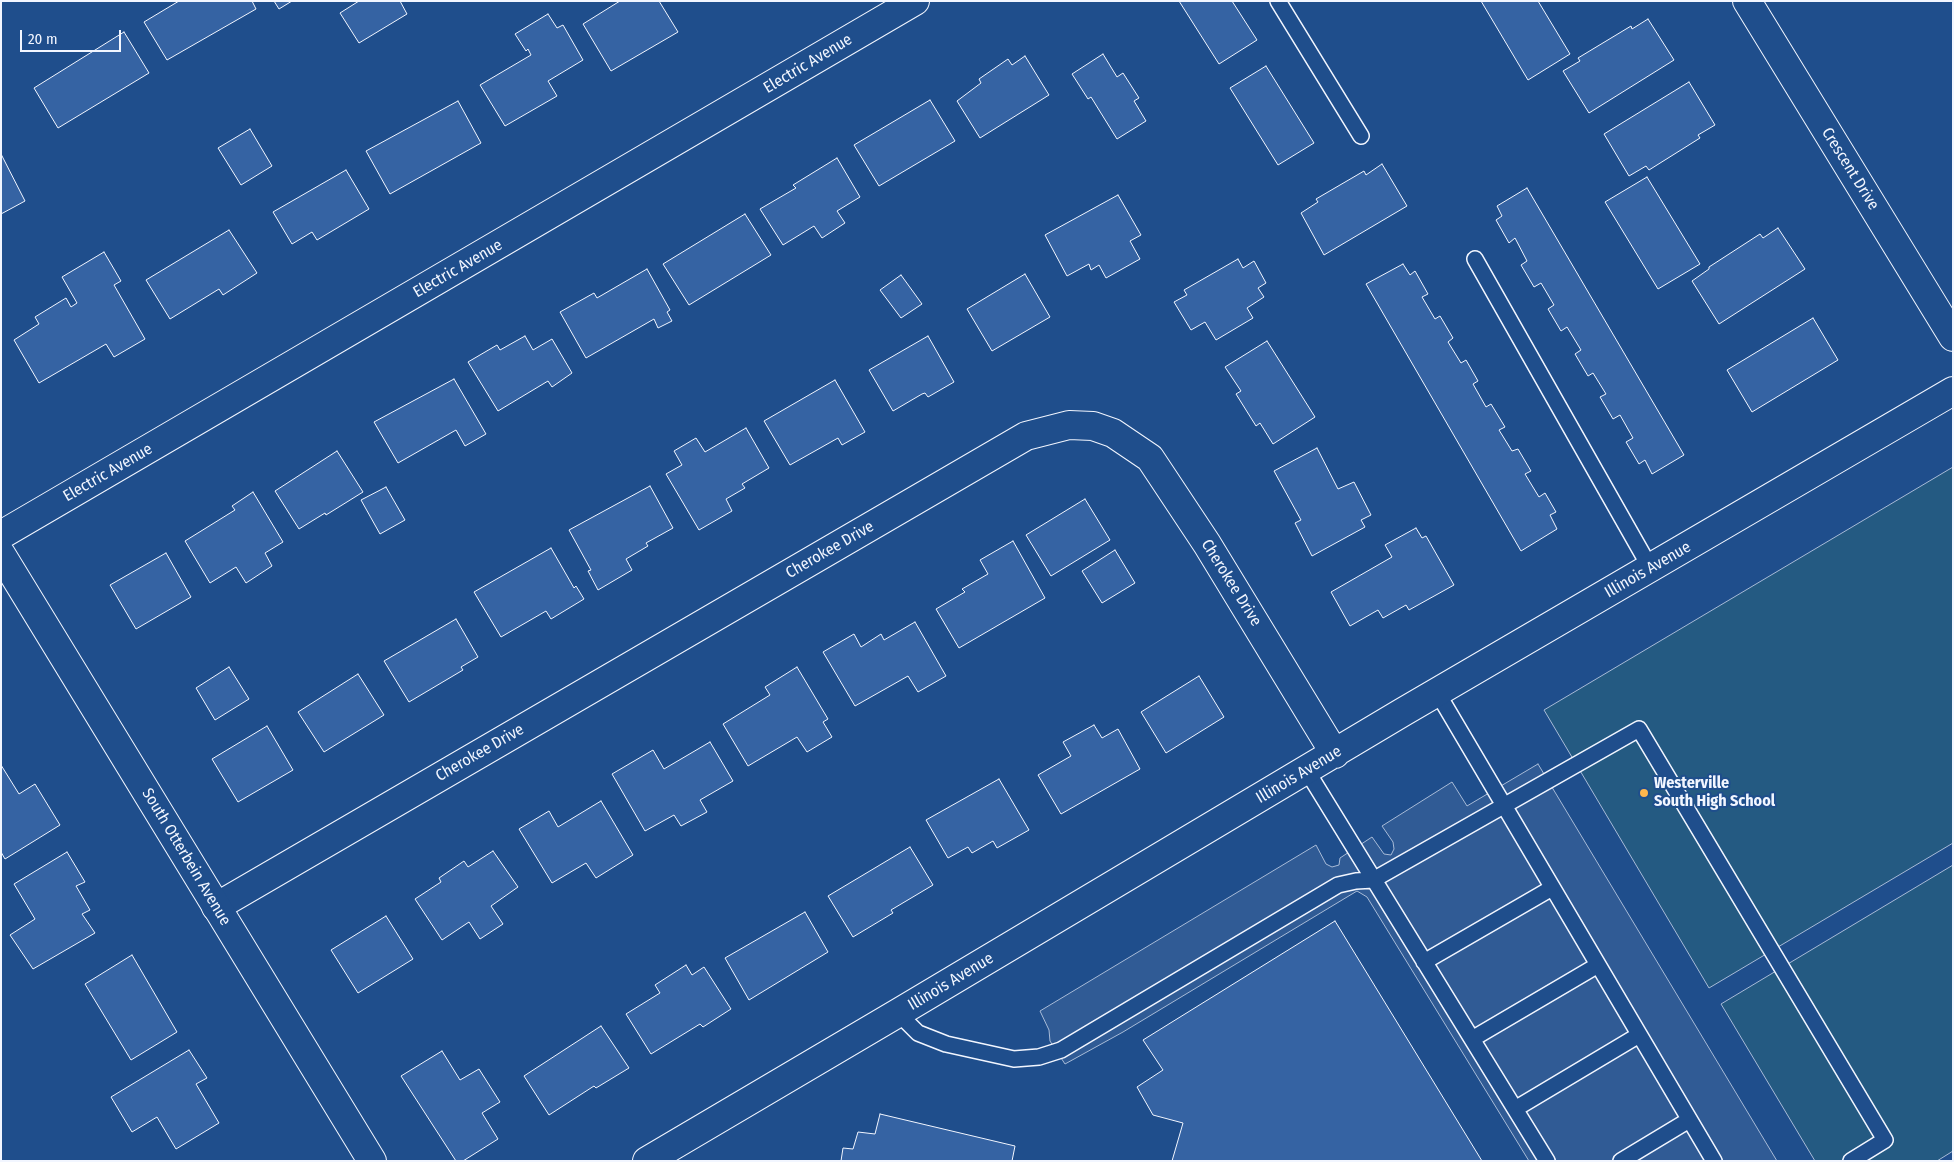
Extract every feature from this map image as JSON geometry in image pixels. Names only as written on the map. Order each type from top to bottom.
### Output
[{"type":"street","name":"Electric Avenue","points":[[1,535],[915,1]]},
{"type":"street","name":"Crescent Drive","points":[[1747,1],[1953,337]]},
{"type":"street","name":"Illinois Avenue","points":[[646,1161],[1437,692],[1953,392]]},
{"type":"street","name":"Cherokee Drive","points":[[216,907],[1026,436],[1069,425],[1093,426],[1113,433],[1150,458],[1207,544],[1335,754]]},
{"type":"street","name":"South Otterbein Avenue","points":[[1,554],[372,1161]]},
{"type":"lane","points":[[1278,1],[1361,136]]},
{"type":"lane","points":[[1475,260],[1651,569]]},
{"type":"lane","points":[[1437,692],[1714,1161]]},
{"type":"lane","points":[[898,1013],[918,1033],[946,1044],[1014,1059],[1039,1057],[1061,1050],[1338,885],[1373,880],[1639,729],[1885,1140],[1851,1161]]},
{"type":"lane","points":[[1306,771],[1547,1161]]},
{"type":"lane","points":[[1424,962],[1552,888]]},
{"type":"lane","points":[[1472,1039],[1598,965]]},
{"type":"lane","points":[[1515,1109],[1639,1035]]},
{"type":"lane","points":[[1622,1161],[1690,1120]]},
{"type":"shaded area","points":[[1953,467],[1953,843],[1709,988],[1544,710]]},
{"type":"shaded area","points":[[1538,764],[1777,1161],[1529,1161],[1367,897],[1357,891],[1123,1032],[1065,1064],[1050,1041],[1049,1030],[1040,1011],[1316,845],[1326,864],[1332,867],[1339,865],[1340,858],[1372,837],[1384,854],[1391,855],[1394,849],[1393,842],[1382,826],[1452,782],[1467,806]]},
{"type":"shaded area","points":[[1953,865],[1953,1151],[1937,1161],[1815,1161],[1721,1004]]},
{"type":"building","points":[[179,1],[252,1],[256,9],[167,60],[144,22]]},
{"type":"building","points":[[274,1],[292,1],[279,9]]},
{"type":"building","points":[[359,1],[400,1],[407,14],[359,43],[340,13]]},
{"type":"building","points":[[620,1],[659,1],[678,32],[611,71],[583,24]]},
{"type":"building","points":[[1179,1],[1232,1],[1257,40],[1219,64]]},
{"type":"building","points":[[1481,1],[1538,1],[1570,54],[1528,80]]},
{"type":"building","points":[[548,14],[557,28],[563,25],[583,60],[548,81],[557,96],[505,126],[480,85],[531,55],[528,49],[526,51],[515,34]]},
{"type":"building","points":[[1648,19],[1674,60],[1589,113],[1563,71],[1580,61],[1578,58],[1631,26],[1632,29]]},
{"type":"building","points":[[124,32],[149,73],[58,128],[34,88]]},
{"type":"building","points":[[1103,54],[1117,77],[1123,73],[1139,98],[1134,101],[1146,121],[1117,139],[1091,97],[1088,99],[1072,74]]},
{"type":"building","points":[[1025,56],[1049,95],[980,138],[957,101],[981,83],[979,79],[1008,59],[1012,65]]},
{"type":"building","points":[[1266,66],[1314,143],[1278,165],[1230,88]]},
{"type":"building","points":[[1689,82],[1715,125],[1698,135],[1700,138],[1649,170],[1646,166],[1629,176],[1604,134]]},
{"type":"building","points":[[930,100],[955,141],[879,186],[854,145]]},
{"type":"building","points":[[458,101],[481,143],[390,194],[366,151]]},
{"type":"building","points":[[250,129],[272,166],[241,185],[218,148]]},
{"type":"building","points":[[1,154],[25,201],[1,214]]},
{"type":"building","points":[[837,158],[860,197],[837,211],[845,223],[822,238],[814,226],[783,245],[760,209],[796,188],[793,185]]},
{"type":"building","points":[[1382,164],[1407,206],[1324,255],[1301,213],[1318,202],[1316,199],[1364,171],[1366,175]]},
{"type":"building","points":[[346,170],[369,209],[317,240],[312,232],[292,244],[273,212]]},
{"type":"building","points":[[1647,177],[1700,264],[1658,289],[1605,202]]},
{"type":"building","points":[[1527,188],[1684,455],[1652,474],[1645,460],[1639,464],[1626,442],[1633,438],[1620,415],[1613,419],[1600,397],[1606,394],[1593,373],[1588,376],[1575,354],[1581,350],[1567,327],[1561,331],[1548,309],[1554,305],[1541,283],[1534,287],[1521,265],[1527,261],[1515,238],[1509,243],[1496,220],[1502,216],[1497,206]]},
{"type":"building","points":[[1118,195],[1141,235],[1130,241],[1140,259],[1106,278],[1099,265],[1091,270],[1089,264],[1067,276],[1045,235]]},
{"type":"building","points":[[745,214],[771,255],[689,305],[663,264]]},
{"type":"building","points":[[1778,228],[1805,269],[1719,324],[1692,281],[1709,269],[1709,267],[1760,234],[1763,238]]},
{"type":"building","points":[[229,230],[257,273],[223,295],[219,289],[170,319],[146,280]]},
{"type":"building","points":[[104,252],[121,281],[114,285],[145,339],[114,357],[106,344],[39,383],[14,340],[39,324],[35,317],[66,298],[71,307],[77,303],[62,277]]},
{"type":"building","points":[[1238,259],[1243,268],[1254,261],[1266,283],[1258,288],[1264,297],[1247,308],[1253,318],[1216,340],[1205,322],[1191,330],[1174,302],[1187,295],[1184,290]]},
{"type":"building","points":[[1403,264],[1410,275],[1415,271],[1428,294],[1422,297],[1435,319],[1440,316],[1453,338],[1448,342],[1461,363],[1466,360],[1478,381],[1473,384],[1486,407],[1491,404],[1505,427],[1499,430],[1512,451],[1518,449],[1531,471],[1525,474],[1539,497],[1545,493],[1556,512],[1550,515],[1557,529],[1521,551],[1366,284]]},
{"type":"building","points":[[647,269],[670,310],[667,312],[672,321],[658,328],[654,319],[586,358],[560,312],[594,293],[597,298]]},
{"type":"building","points":[[1025,274],[1050,317],[992,351],[967,309]]},
{"type":"building","points":[[901,275],[922,304],[901,318],[880,290]]},
{"type":"building","points":[[1813,318],[1838,360],[1752,412],[1727,370]]},
{"type":"building","points":[[525,336],[533,350],[552,339],[572,373],[552,387],[548,381],[498,411],[468,362],[497,345],[500,350]]},
{"type":"building","points":[[928,336],[954,382],[928,397],[925,393],[922,394],[893,411],[869,370]]},
{"type":"building","points":[[1267,341],[1315,417],[1273,444],[1260,423],[1256,426],[1236,394],[1241,391],[1225,367]]},
{"type":"building","points":[[454,379],[486,434],[465,446],[456,430],[398,463],[374,422]]},
{"type":"building","points":[[835,380],[865,432],[842,445],[838,438],[790,465],[764,421]]},
{"type":"building","points":[[746,428],[769,468],[742,484],[745,488],[726,499],[732,511],[699,530],[666,474],[682,465],[674,451],[696,438],[705,452]]},
{"type":"building","points":[[1317,448],[1338,489],[1354,482],[1371,515],[1361,520],[1365,527],[1312,556],[1295,523],[1301,520],[1274,471]]},
{"type":"building","points":[[337,451],[363,492],[299,529],[275,491]]},
{"type":"building","points":[[650,486],[673,528],[646,543],[648,546],[626,559],[632,570],[598,590],[588,571],[591,570],[569,530]]},
{"type":"building","points":[[386,487],[405,520],[380,534],[361,500]]},
{"type":"building","points":[[253,492],[283,542],[265,553],[272,566],[246,583],[236,567],[210,583],[185,541],[235,510],[232,506]]},
{"type":"building","points":[[1085,499],[1110,540],[1051,576],[1026,535]]},
{"type":"building","points":[[1416,528],[1422,538],[1426,536],[1454,585],[1409,610],[1406,605],[1383,618],[1378,610],[1350,626],[1331,592],[1392,557],[1385,545]]},
{"type":"building","points":[[1013,541],[1045,598],[959,648],[936,609],[965,592],[962,589],[988,574],[980,560]]},
{"type":"building","points":[[551,548],[574,588],[576,586],[584,599],[551,619],[546,611],[501,637],[474,592]]},
{"type":"building","points":[[1115,550],[1135,583],[1102,603],[1082,571]]},
{"type":"building","points":[[166,553],[191,597],[136,629],[110,585]]},
{"type":"building","points":[[456,619],[478,657],[461,667],[463,670],[409,702],[384,661]]},
{"type":"building","points":[[915,622],[946,676],[918,692],[908,676],[855,706],[823,652],[854,634],[861,647],[881,634],[884,640]]},
{"type":"building","points":[[229,667],[249,699],[215,720],[196,688]]},
{"type":"building","points":[[797,667],[828,719],[823,722],[832,737],[807,752],[797,737],[748,766],[723,724],[770,695],[765,687]]},
{"type":"building","points":[[358,674],[384,715],[324,752],[298,712]]},
{"type":"building","points":[[1199,676],[1224,717],[1166,753],[1141,712]]},
{"type":"building","points":[[1094,725],[1102,738],[1118,729],[1140,769],[1061,814],[1038,775],[1071,756],[1063,742]]},
{"type":"building","points":[[267,726],[293,770],[238,802],[212,759]]},
{"type":"building","points":[[710,742],[733,781],[700,800],[707,812],[681,826],[674,815],[645,831],[612,774],[653,750],[664,769]]},
{"type":"building","points":[[1,765],[19,794],[35,784],[60,825],[5,859],[1,852]]},
{"type":"building","points":[[999,779],[1029,830],[997,848],[993,841],[972,853],[968,847],[948,858],[926,820]]},
{"type":"building","points":[[601,801],[633,855],[596,878],[586,863],[552,883],[519,829],[549,811],[558,827]]},
{"type":"building","points":[[910,847],[933,885],[891,910],[893,913],[853,937],[828,896]]},
{"type":"building","points":[[493,851],[518,887],[491,906],[503,924],[480,939],[469,922],[442,940],[415,899],[441,882],[439,878],[464,861],[468,867]]},
{"type":"building","points":[[67,852],[85,882],[76,886],[90,910],[82,914],[95,933],[33,969],[10,935],[35,919],[14,884]]},
{"type":"building","points":[[805,912],[828,952],[749,1000],[725,958]]},
{"type":"building","points":[[386,916],[413,959],[358,993],[331,950]]},
{"type":"building","points":[[1335,921],[1482,1161],[1172,1161],[1183,1123],[1153,1115],[1137,1087],[1163,1070],[1143,1040]]},
{"type":"building","points":[[132,955],[177,1032],[131,1060],[85,984]]},
{"type":"building","points":[[686,965],[692,975],[704,967],[731,1009],[703,1027],[700,1024],[651,1054],[626,1014],[660,993],[655,985]]},
{"type":"building","points":[[601,1026],[629,1068],[596,1088],[594,1086],[549,1115],[524,1076]]},
{"type":"building","points":[[189,1050],[207,1078],[196,1084],[219,1123],[176,1149],[157,1117],[132,1132],[111,1097]]},
{"type":"building","points":[[442,1051],[460,1080],[479,1069],[500,1102],[482,1113],[498,1139],[463,1161],[456,1161],[401,1076]]},
{"type":"building","points":[[880,1114],[1015,1146],[1012,1161],[841,1161],[843,1148],[853,1149],[858,1132],[875,1134]]},
{"type":"place","name":"Westerville South High School","points":[[1644,793]]}]
